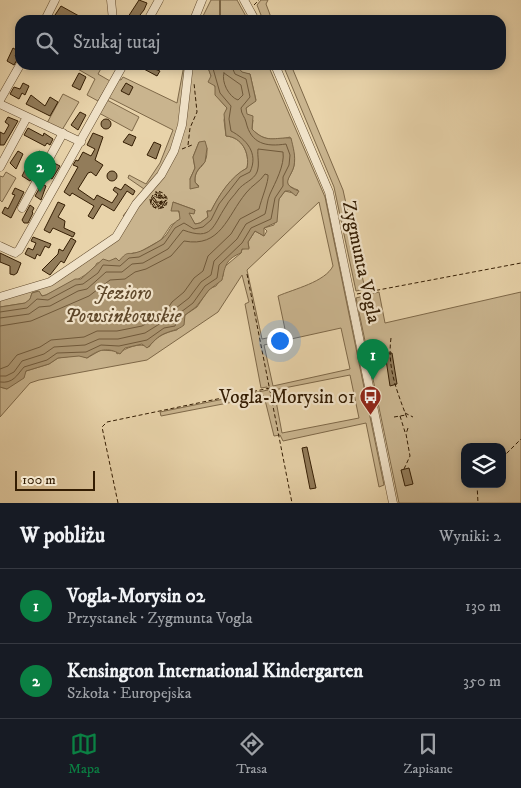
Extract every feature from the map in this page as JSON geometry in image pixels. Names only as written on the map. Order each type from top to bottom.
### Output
[{"type":"street","points":[[47,15],[55,0]]},
{"type":"street","points":[[111,0],[112,15]]},
{"type":"street","points":[[151,15],[159,0]]},
{"type":"street","points":[[196,15],[202,0]]},
{"type":"street","points":[[244,0],[252,15]]},
{"type":"street","points":[[0,100],[17,70]]},
{"type":"street","points":[[0,246],[15,253],[19,250],[120,70]]},
{"type":"street","points":[[0,297],[50,282],[114,240],[136,204],[161,176],[174,151],[182,125],[188,70]]},
{"type":"street","name":"Zygmunta Vogla","points":[[277,70],[328,187],[393,503]]},
{"type":"street","points":[[0,104],[80,142]]},
{"type":"street","points":[[0,167],[27,117]]},
{"type":"street","points":[[22,208],[63,133]]},
{"type":"path","points":[[252,7],[259,0]]},
{"type":"path","points":[[174,151],[190,146],[191,126],[196,116],[194,83],[187,78]]},
{"type":"path","points":[[191,126],[196,125]]},
{"type":"path","points":[[158,191],[163,193],[157,193],[164,195],[165,198],[162,195],[158,194],[163,196],[164,199],[166,198],[164,194],[166,195],[168,202],[165,207],[161,209],[158,209],[164,206],[167,202],[166,200],[164,200],[163,204],[159,206],[163,205],[166,200],[165,204],[162,207],[155,207],[157,209],[153,208],[152,206],[154,207],[151,202],[153,195],[151,199],[152,205],[150,199],[152,194],[156,192],[153,194],[157,194],[153,198],[152,202],[155,206],[159,207],[155,204],[153,201],[155,200],[158,204],[161,203],[162,200],[162,203],[158,204],[154,201],[157,205],[161,205],[164,200],[162,197],[158,196],[162,199],[159,197],[160,203],[158,197],[155,198],[158,195],[154,198],[157,198],[156,201],[158,203],[158,201]]},
{"type":"path","points":[[351,295],[521,262]]},
{"type":"path","points":[[247,274],[292,503]]},
{"type":"path","points":[[391,338],[389,356],[392,379],[407,418]]},
{"type":"path","points":[[118,503],[102,427],[107,422],[270,388]]},
{"type":"path","points":[[394,417],[405,414],[413,417]]},
{"type":"path","points":[[400,416],[403,430],[406,433],[410,456],[404,469]]},
{"type":"path","points":[[406,433],[408,428]]},
{"type":"path","points":[[506,454],[521,439]]},
{"type":"path","points":[[477,488],[478,503]]},
{"type":"shaded area","points":[[211,0],[237,0],[245,15],[204,15]]},
{"type":"shaded area","points":[[261,0],[268,0],[266,4],[270,15],[261,15],[257,5]]},
{"type":"shaded area","points":[[79,70],[100,70],[98,74],[110,81],[98,101],[87,95],[95,79]]},
{"type":"shaded area","points":[[183,70],[186,70],[181,123],[165,165],[126,218],[123,216],[144,189],[128,178],[129,175],[146,184],[160,163],[173,130],[108,97],[118,79],[121,80],[123,77],[177,103]]},
{"type":"shaded area","points":[[189,70],[209,70],[220,100],[227,108],[224,120],[226,136],[236,139],[244,147],[248,162],[247,168],[226,187],[211,211],[207,211],[208,217],[195,224],[188,213],[193,213],[195,210],[173,202],[181,216],[180,220],[171,225],[161,240],[119,262],[97,263],[94,268],[82,277],[46,295],[42,296],[38,291],[32,293],[26,303],[0,307],[0,299],[31,291],[93,257],[129,221],[176,147]],"holes":[[[199,142],[207,148],[204,164],[196,174],[195,182],[199,186],[194,187],[190,179],[195,168],[193,157]]]},
{"type":"shaded area","points":[[240,70],[270,70],[325,197],[384,485],[379,487],[366,423],[283,441],[280,435],[274,436],[264,396],[161,416],[160,412],[268,390],[267,387],[261,388],[245,304],[249,302],[242,275],[218,312],[147,360],[30,383],[0,417],[0,387],[7,389],[26,371],[49,364],[58,358],[79,355],[87,358],[101,350],[116,351],[117,354],[137,345],[149,347],[154,340],[177,330],[185,315],[197,307],[209,289],[216,286],[223,276],[223,268],[241,253],[242,249],[249,248],[248,242],[255,231],[264,236],[267,231],[264,228],[274,225],[279,199],[285,191],[293,193],[298,190],[287,182],[294,165],[293,151],[290,137],[279,139],[265,138],[252,129],[253,120],[246,114],[246,108],[256,100],[250,74],[242,73]],"holes":[[[319,202],[333,266],[329,272],[316,281],[278,296],[286,334],[262,339],[247,270]],[[341,328],[350,369],[273,386],[264,345]],[[350,375],[359,418],[282,433],[274,390]]]},
{"type":"shaded area","points":[[285,70],[293,70],[343,190],[365,289],[356,291],[334,187]]},
{"type":"shaded area","points":[[63,94],[79,102],[62,130],[47,123]]},
{"type":"shaded area","points":[[107,100],[139,117],[132,131],[99,113]]},
{"type":"shaded area","points":[[6,172],[16,178],[2,202],[0,200],[0,176],[3,177]]},
{"type":"shaded area","points":[[379,292],[385,323],[521,292],[521,503],[399,503],[356,298]]},
{"type":"water","name":"Jezioro Powsinkowskie","points":[[209,70],[240,70],[250,74],[256,101],[246,108],[247,114],[253,116],[252,129],[257,134],[266,138],[291,138],[295,162],[288,183],[289,186],[299,191],[296,196],[290,191],[285,191],[279,199],[277,222],[264,228],[264,236],[255,231],[248,242],[249,249],[242,249],[241,253],[229,260],[222,280],[209,290],[196,307],[185,315],[182,327],[160,336],[147,348],[142,344],[125,348],[120,354],[111,350],[104,350],[87,358],[79,356],[58,358],[49,364],[26,371],[24,378],[7,389],[0,387],[0,307],[25,303],[30,299],[32,293],[39,291],[42,296],[46,295],[75,279],[81,279],[103,259],[109,261],[116,258],[119,261],[127,254],[140,251],[154,244],[165,237],[174,223],[180,219],[179,211],[171,211],[173,202],[195,210],[194,214],[189,213],[195,224],[200,223],[208,217],[207,211],[211,211],[231,181],[247,168],[248,162],[244,147],[236,139],[226,136],[224,114],[227,108],[215,95],[215,86],[208,82],[211,76]]},
{"type":"water","points":[[205,141],[207,148],[205,162],[195,176],[195,182],[199,187],[190,189],[190,179],[195,168],[193,157],[199,142]]},
{"type":"building","points":[[139,0],[147,3],[140,15],[129,15]]},
{"type":"building","points":[[61,6],[77,15],[55,15]]},
{"type":"building","points":[[13,48],[15,49],[15,63],[14,65],[7,61]]},
{"type":"building","points":[[146,70],[160,71],[157,76]]},
{"type":"building","points":[[79,73],[86,77],[80,90],[72,86]]},
{"type":"building","points":[[23,83],[29,86],[25,95],[22,93],[19,99],[10,94],[14,87],[20,89]]},
{"type":"building","points":[[126,83],[133,87],[129,95],[121,91]]},
{"type":"building","points":[[31,95],[45,106],[50,97],[58,102],[50,116],[26,104]]},
{"type":"building","points":[[80,112],[86,115],[78,130],[71,125]]},
{"type":"building","points":[[8,117],[18,121],[4,145],[0,145],[0,132],[4,134],[9,125],[5,122]]},
{"type":"building","points":[[104,119],[108,119],[111,124],[110,128],[104,129],[101,126],[101,122]]},
{"type":"building","points":[[28,128],[43,136],[44,133],[53,139],[50,145],[47,143],[45,146],[24,135]]},
{"type":"building","points":[[93,133],[103,137],[95,160],[103,165],[96,176],[91,172],[88,173],[78,189],[94,200],[97,195],[112,203],[118,194],[113,190],[115,187],[121,190],[125,184],[135,191],[133,195],[127,191],[114,211],[102,204],[93,219],[88,216],[94,206],[72,193],[70,196],[64,192],[78,167],[73,165],[76,160],[78,161],[83,152],[91,156],[95,149],[87,145]]},
{"type":"building","points":[[129,134],[136,137],[132,146],[123,142]]},
{"type":"building","points":[[154,142],[161,145],[156,159],[147,155]]},
{"type":"building","points":[[18,151],[23,154],[16,169],[10,163]]},
{"type":"building","points":[[39,151],[45,154],[30,181],[22,176],[25,170],[28,172],[34,162],[30,160],[34,154],[37,156]]},
{"type":"building","points":[[54,163],[60,166],[52,179],[46,176]]},
{"type":"building","points":[[110,171],[114,171],[117,176],[116,180],[110,181],[107,178],[107,174]]},
{"type":"building","points":[[42,184],[46,186],[41,200],[35,196]]},
{"type":"building","points":[[15,188],[24,192],[11,218],[2,213],[5,207],[8,209],[15,195],[12,194]]},
{"type":"building","points":[[58,202],[65,205],[58,217],[65,221],[64,228],[75,233],[73,237],[53,228],[50,233],[44,230]]},
{"type":"building","points":[[30,205],[34,208],[33,213],[28,223],[24,223],[22,220]]},
{"type":"building","points":[[33,237],[51,244],[49,248],[45,246],[40,256],[37,254],[35,259],[25,254],[28,248],[33,250],[36,243],[31,241]]},
{"type":"building","points":[[71,238],[76,241],[64,263],[61,261],[50,275],[42,270],[58,254],[59,249],[63,251]]},
{"type":"building","points":[[0,253],[21,263],[17,273],[14,275],[10,274],[10,266],[0,262]]},
{"type":"building","points":[[385,353],[392,353],[397,384],[390,386]]},
{"type":"building","points":[[307,447],[316,488],[310,489],[302,448]]},
{"type":"building","points":[[409,468],[413,484],[405,486],[401,470]]},
{"type":"waterway","points":[[220,0],[220,15]]},
{"type":"place","name":"Kensington International Kindergarten","points":[[40,192]]},
{"type":"place","name":"Vogla-Morysin 02","points":[[373,380]]},
{"type":"place","name":"Vogla-Morysin 01","points":[[371,416]]}]
